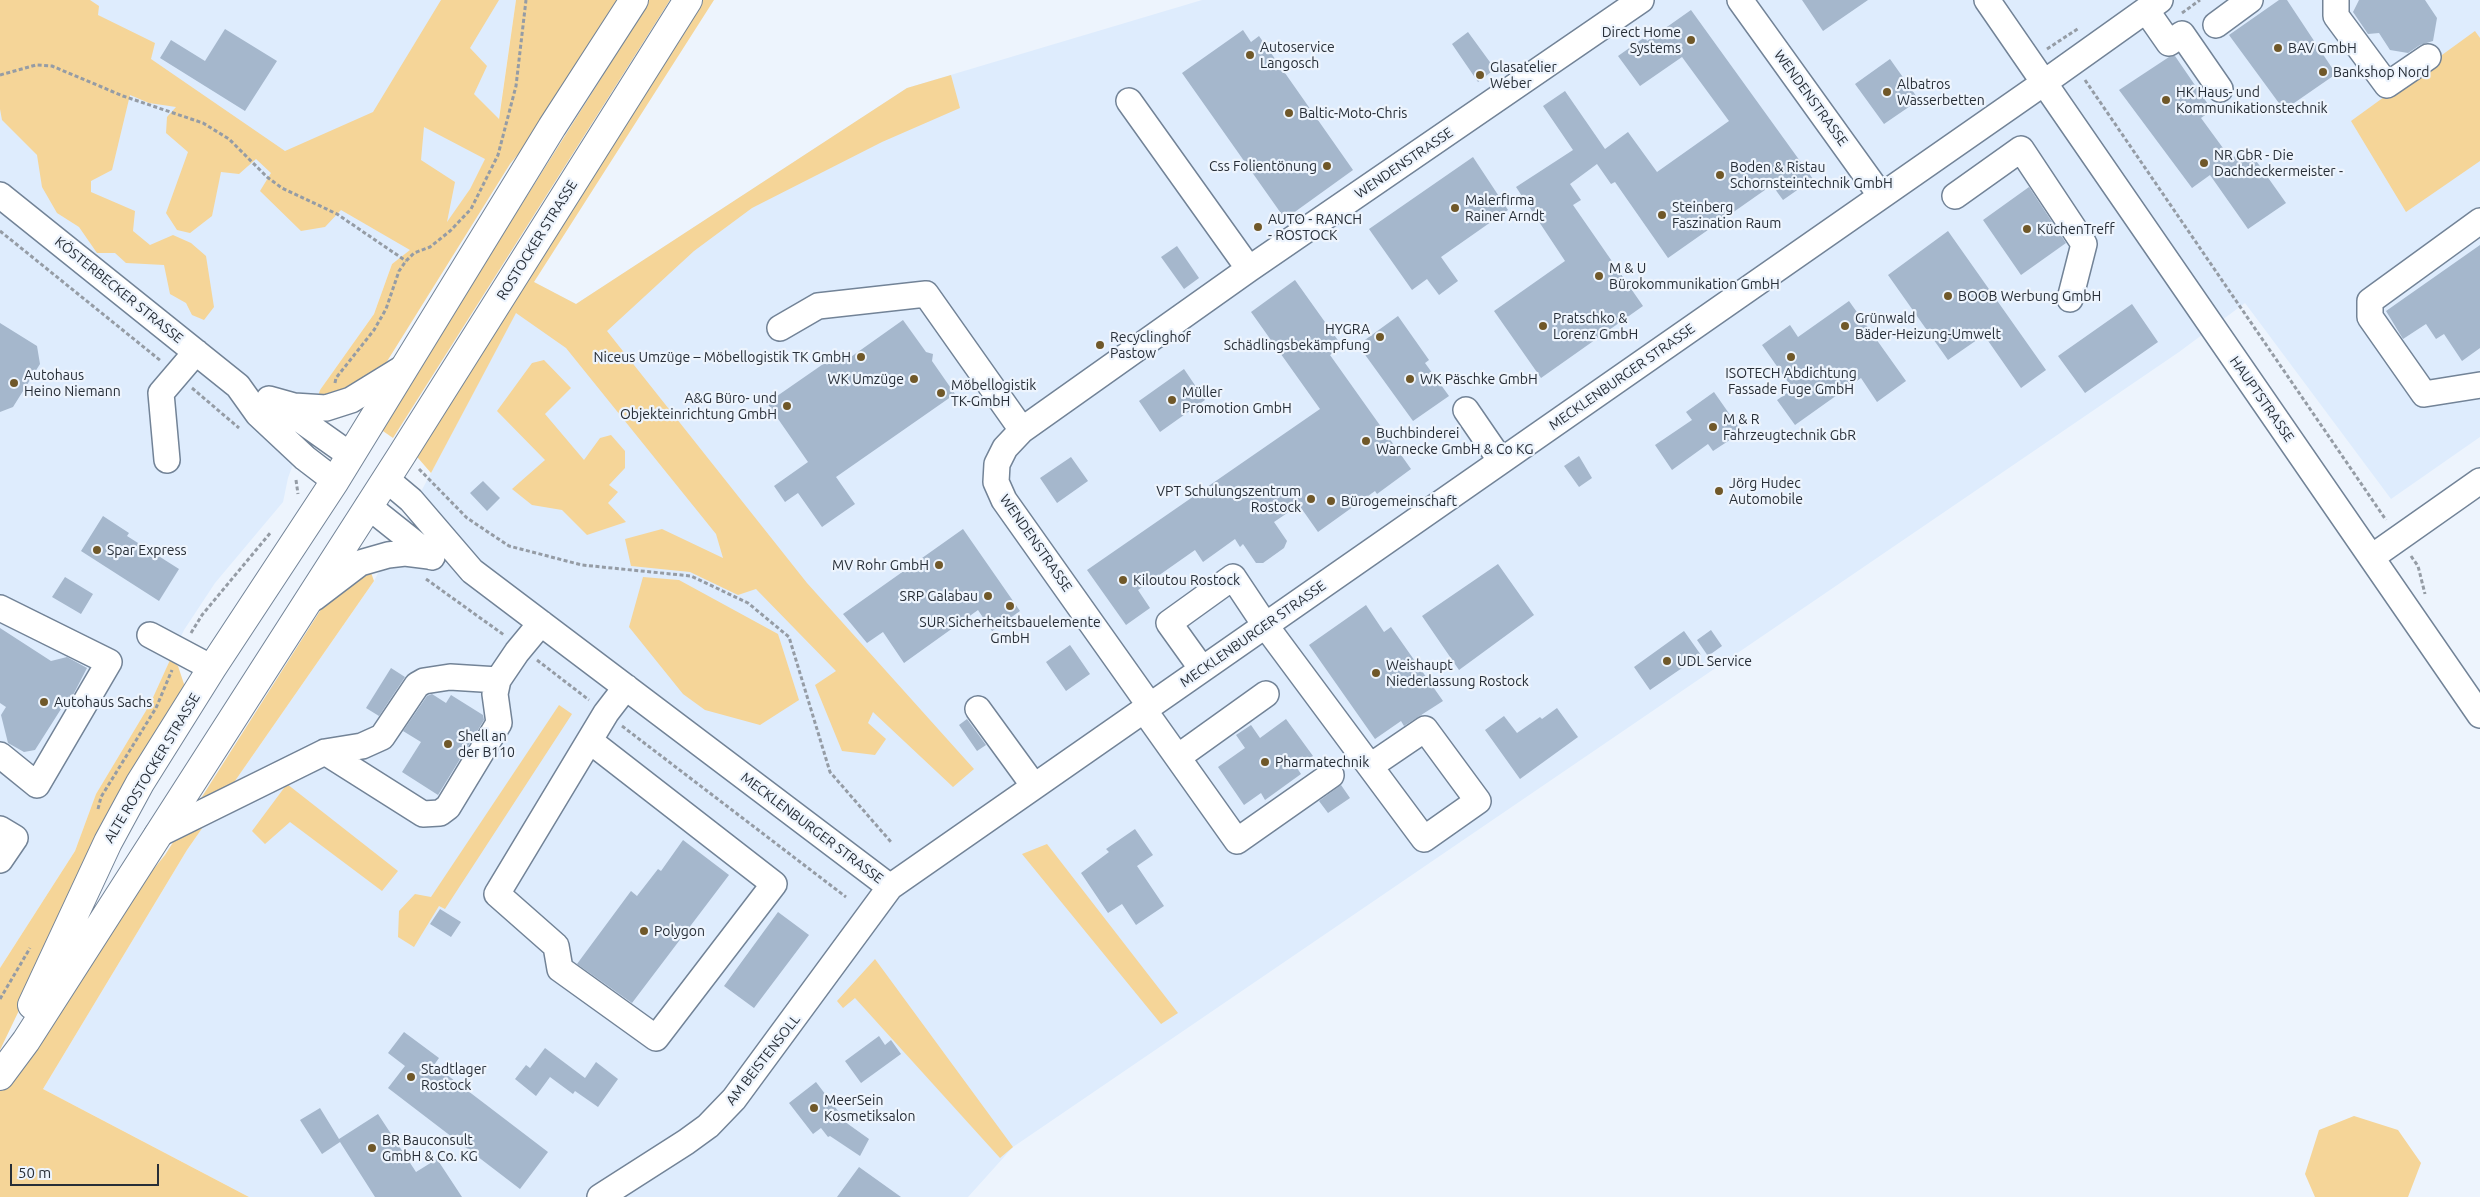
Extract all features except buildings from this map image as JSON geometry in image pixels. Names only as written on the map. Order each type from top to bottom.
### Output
[{"type":"main road","points":[[368,506],[335,481],[552,127],[634,0]]},
{"type":"main road","name":"ROSTOCKER STRASSE","points":[[368,506],[688,0]]},
{"type":"main road","points":[[350,455],[386,480]]},
{"type":"main road","name":"ALTE ROSTOCKER STRASSE","points":[[0,1074],[108,842],[140,783],[212,668],[335,481]]},
{"type":"main road","name":"ALTE ROSTOCKER STRASSE","points":[[0,1074],[26,1041],[368,506]]},
{"type":"street","name":"WENDENSTRASSE","points":[[1331,775],[1237,841],[1004,500],[996,482],[997,464],[1005,448],[1022,430],[1249,269],[1641,0]]},
{"type":"street","name":"WENDENSTRASSE","points":[[1740,0],[1881,196]]},
{"type":"street","name":"HAUPTSTRASSE","points":[[1987,0],[2480,715]]},
{"type":"street","points":[[2216,25],[2250,0]]},
{"type":"street","points":[[2336,0],[2336,16],[2387,85],[2428,57]]},
{"type":"street","name":"MECKLENBURGER STRASSE","points":[[386,480],[411,500],[472,571],[890,887],[2045,82],[2065,53],[2153,5]]},
{"type":"street","points":[[2153,5],[2170,43],[2182,34],[2220,89]]},
{"type":"street","points":[[1129,101],[1249,269]]},
{"type":"street","points":[[1963,140],[1987,173]]},
{"type":"street","points":[[1955,196],[2021,149],[2084,244],[2070,299]]},
{"type":"street","name":"KÖSTERBECKER STRASSE","points":[[0,195],[238,386],[258,414],[305,458],[335,481]]},
{"type":"street","points":[[2480,221],[2370,301],[2370,317],[2424,394],[2480,385]]},
{"type":"street","points":[[780,328],[818,306],[926,294],[1022,430]]},
{"type":"street","points":[[167,460],[161,394],[196,352]]},
{"type":"street","name":"KÖSTERBECKER STRASSE","points":[[238,386],[269,399],[312,408],[335,405],[351,400],[403,368]]},
{"type":"street","name":"KÖSTERBECKER STRASSE","points":[[269,399],[350,455]]},
{"type":"street","points":[[1466,410],[1501,461]]},
{"type":"street","points":[[2372,557],[2480,481]]},
{"type":"street","name":"MECKLENBURGER STRASSE","points":[[368,506],[429,556],[472,571]]},
{"type":"street","points":[[302,608],[360,563],[388,555],[405,553],[429,556]]},
{"type":"street","points":[[1202,669],[1170,623],[1233,577],[1265,625],[1372,765]]},
{"type":"street","points":[[0,608],[109,662],[37,785],[0,755]]},
{"type":"street","points":[[325,752],[423,814],[440,814],[448,807],[499,723],[495,694],[498,680],[517,652],[541,623]]},
{"type":"street","points":[[150,635],[212,668]]},
{"type":"street","points":[[157,835],[325,752],[362,746],[382,737],[417,685],[424,681],[450,677],[498,680]]},
{"type":"street","points":[[590,741],[774,884],[656,1038],[560,969],[556,946],[497,894],[590,741],[626,687]]},
{"type":"street","points":[[1178,757],[1266,694]]},
{"type":"street","points":[[978,709],[1034,786]]},
{"type":"street","points":[[0,829],[15,838],[0,860]]},
{"type":"street","name":"AM BEISTENSOLL","points":[[600,1197],[708,1126],[734,1099],[890,887]]},
{"type":"path","points":[[335,405],[332,392],[336,378],[374,330],[386,309],[399,271],[414,253],[436,242],[471,209],[498,155],[516,86],[526,0]]},
{"type":"path","points":[[2065,53],[2418,566],[2425,595]]},
{"type":"path","points":[[0,75],[36,65],[52,66],[123,96],[203,123],[229,139],[266,177],[282,188],[337,214],[406,261]]},
{"type":"path","points":[[0,231],[176,374],[244,432]]},
{"type":"path","points":[[418,468],[467,518],[509,546],[582,565],[691,576],[748,603],[789,637],[830,772],[891,842]]},
{"type":"shaded area","points":[[0,0],[516,0],[496,138],[470,189],[447,224],[392,264],[374,314],[320,390],[288,478],[283,502],[215,583],[184,630],[150,704],[96,794],[75,851],[0,968]]},
{"type":"shaded area","points":[[0,0],[90,0],[99,6],[98,15],[155,43],[151,59],[285,151],[373,112],[441,0],[499,0],[470,48],[487,66],[474,94],[499,119],[516,0],[625,0],[558,106],[510,164],[386,363],[346,391],[318,396],[320,390],[374,314],[392,264],[410,250],[341,210],[325,227],[301,231],[260,191],[271,173],[256,159],[239,174],[221,172],[212,216],[190,233],[177,230],[166,213],[188,152],[166,133],[167,117],[176,107],[149,103],[130,95],[112,170],[91,181],[91,192],[135,211],[133,231],[150,245],[173,235],[191,243],[206,256],[214,307],[204,320],[192,315],[186,303],[170,294],[164,265],[126,263],[115,253],[97,253],[79,227],[57,213],[42,187],[37,155],[2,120],[0,109]],"holes":[[[424,127],[485,159],[470,189],[447,222],[455,182],[421,160]]]},
{"type":"shaded area","points":[[643,0],[670,0],[393,438],[380,429],[602,77]]},
{"type":"shaded area","points":[[696,0],[714,0],[534,282],[576,304],[907,88],[951,75],[960,108],[882,142],[752,208],[694,251],[607,331],[807,583],[974,769],[953,787],[873,712],[868,723],[886,739],[875,755],[842,751],[815,685],[836,671],[756,589],[738,595],[690,572],[631,566],[625,539],[662,529],[723,558],[716,534],[566,348],[516,313],[431,473],[412,451]]},
{"type":"shaded area","points":[[1202,0],[2480,0],[2480,437],[2391,499],[2245,303],[2179,352],[1013,1147],[968,1197],[249,1197],[43,1089],[187,850],[374,581],[515,313],[534,282],[576,304],[907,88]]},
{"type":"shaded area","points":[[2475,31],[2480,38],[2480,161],[2406,212],[2351,121]]},
{"type":"shaded area","points":[[544,360],[571,388],[545,414],[584,460],[600,438],[611,435],[625,451],[625,468],[609,485],[618,492],[608,503],[626,522],[587,535],[562,510],[532,505],[512,489],[545,460],[497,411],[532,363]]},
{"type":"shaded area","points":[[369,567],[374,581],[187,850],[43,1089],[249,1197],[0,1197],[0,1074],[113,919],[165,855],[325,603]]},
{"type":"shaded area","points":[[643,577],[679,580],[778,634],[799,700],[760,725],[705,710],[683,694],[629,627]]},
{"type":"shaded area","points":[[170,660],[178,666],[185,687],[49,948],[0,1050],[0,968],[75,851],[96,794],[150,704]]},
{"type":"shaded area","points":[[559,705],[572,714],[445,909],[439,906],[414,947],[398,937],[399,911],[415,894],[431,897]]},
{"type":"shaded area","points":[[287,784],[398,871],[382,891],[290,822],[265,844],[252,831]]},
{"type":"shaded area","points":[[1047,844],[1178,1013],[1161,1024],[1022,854]]},
{"type":"shaded area","points":[[875,959],[1013,1147],[1000,1158],[855,998],[843,1008],[837,1001]]},
{"type":"shaded area","points":[[2354,1116],[2398,1130],[2421,1163],[2408,1197],[2315,1197],[2305,1174],[2319,1130]]},
{"type":"place","name":"Direct Home Systems","points":[[1691,40]]},
{"type":"place","name":"BAV GmbH","points":[[2278,48]]},
{"type":"place","name":"Autoservice Langosch","points":[[1250,55]]},
{"type":"place","name":"Bankshop Nord","points":[[2323,72]]},
{"type":"place","name":"Glasatelier Weber","points":[[1480,75]]},
{"type":"place","name":"Albatros Wasserbetten","points":[[1887,92]]},
{"type":"place","name":"HK Haus- und Kommunikationstechnik","points":[[2166,100]]},
{"type":"place","name":"Baltic-Moto-Chris","points":[[1289,113]]},
{"type":"place","name":"NR GbR - Die Dachdeckermeister -","points":[[2204,163]]},
{"type":"place","name":"Css Folientönung","points":[[1327,166]]},
{"type":"place","name":"Boden & Ristau Schornsteintechnik GmbH","points":[[1720,175]]},
{"type":"place","name":"Malerfirma Rainer Arndt","points":[[1455,208]]},
{"type":"place","name":"Steinberg Faszination Raum","points":[[1662,215]]},
{"type":"place","name":"AUTO - RANCH - ROSTOCK","points":[[1258,227]]},
{"type":"place","name":"KüchenTreff","points":[[2027,229]]},
{"type":"place","name":"M & U Bürokommunikation GmbH","points":[[1599,276]]},
{"type":"place","name":"BOOB Werbung GmbH","points":[[1948,296]]},
{"type":"place","name":"Pratschko & Lorenz GmbH","points":[[1543,326]]},
{"type":"place","name":"Grünwald Bäder-Heizung-Umwelt","points":[[1845,326]]},
{"type":"place","name":"HYGRA Schädlingsbekämpfung","points":[[1380,337]]},
{"type":"place","name":"Recyclinghof Pastow","points":[[1100,345]]},
{"type":"place","name":"Niceus Umzüge – Möbellogistik TK GmbH","points":[[861,357]]},
{"type":"place","name":"ISOTECH Abdichtung Fassade Fuge GmbH","points":[[1791,357]]},
{"type":"place","name":"WK Umzüge","points":[[914,379]]},
{"type":"place","name":"WK Päschke GmbH","points":[[1410,379]]},
{"type":"place","name":"Autohaus Heino Niemann","points":[[14,383]]},
{"type":"place","name":"Möbellogistik TK-GmbH","points":[[941,393]]},
{"type":"place","name":"Müller Promotion GmbH","points":[[1172,400]]},
{"type":"place","name":"A&G Büro- und Objekteinrichtung GmbH","points":[[787,406]]},
{"type":"place","name":"M & R Fahrzeugtechnik GbR","points":[[1713,427]]},
{"type":"place","name":"Buchbinderei Warnecke GmbH & Co KG","points":[[1366,441]]},
{"type":"place","name":"Jörg Hudec Automobile","points":[[1719,491]]},
{"type":"place","name":"VPT Schulungszentrum Rostock","points":[[1311,499]]},
{"type":"place","name":"Bürogemeinschaft","points":[[1331,501]]},
{"type":"place","name":"Spar Express","points":[[97,550]]},
{"type":"place","name":"MV Rohr GmbH","points":[[939,565]]},
{"type":"place","name":"Kiloutou Rostock","points":[[1123,580]]},
{"type":"place","name":"SRP Galabau","points":[[988,596]]},
{"type":"place","name":"SUR Sicherheitsbauelemente GmbH","points":[[1010,606]]},
{"type":"place","name":"UDL Service","points":[[1667,661]]},
{"type":"place","name":"Weishaupt Niederlassung Rostock","points":[[1376,673]]},
{"type":"place","name":"Autohaus Sachs","points":[[44,702]]},
{"type":"place","name":"Shell an der B110","points":[[448,744]]},
{"type":"place","name":"Pharmatechnik","points":[[1265,762]]},
{"type":"place","name":"Polygon","points":[[644,931]]},
{"type":"place","name":"Stadtlager Rostock","points":[[411,1077]]},
{"type":"place","name":"MeerSein Kosmetiksalon","points":[[814,1108]]},
{"type":"place","name":"BR Bauconsult GmbH & Co. KG","points":[[372,1148]]}]
